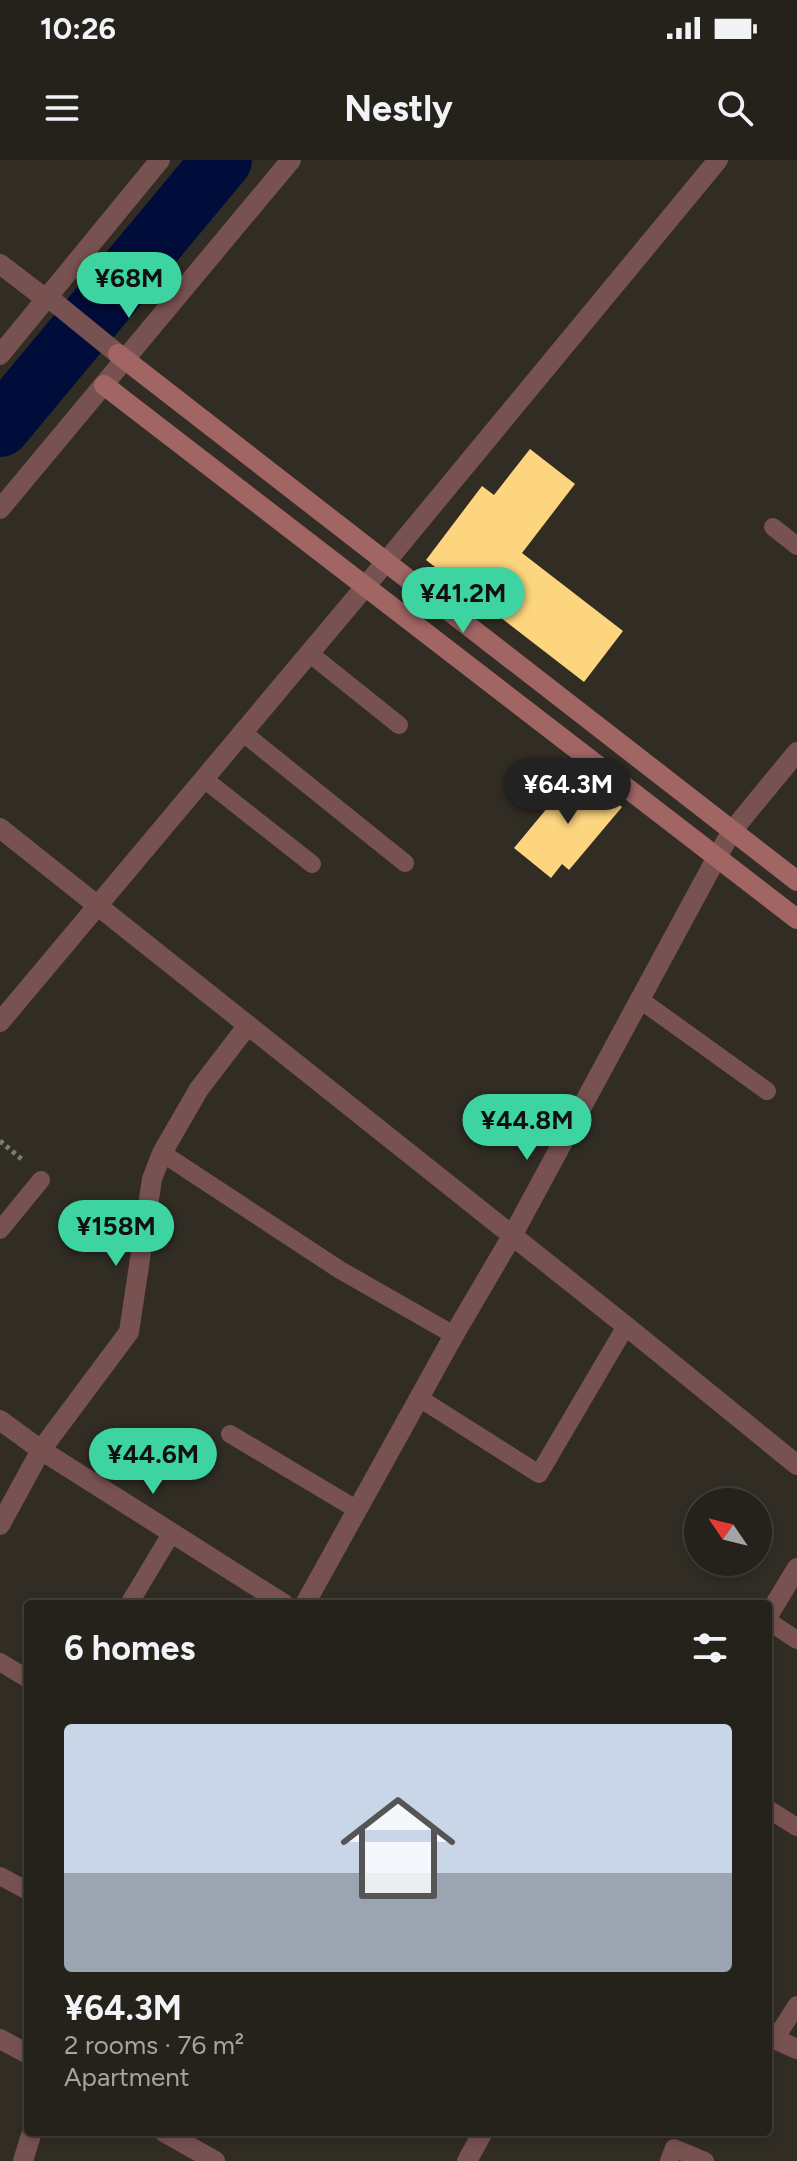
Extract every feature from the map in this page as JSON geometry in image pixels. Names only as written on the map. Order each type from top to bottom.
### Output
[{"type":"street","points":[[0,355],[51,299],[160,160]]},
{"type":"street","points":[[0,509],[104,385],[122,356],[291,160]]},
{"type":"street","points":[[0,1022],[718,160]]},
{"type":"street","points":[[0,264],[38,293],[51,299],[385,563],[797,881]]},
{"type":"street","points":[[104,385],[797,919]]},
{"type":"street","points":[[307,1600],[512,1236],[732,831],[797,752]]},
{"type":"street","points":[[0,828],[797,1465]]},
{"type":"street","points":[[0,1525],[41,1450],[129,1332],[152,1179],[162,1153],[199,1089],[248,1025]]},
{"type":"street","points":[[0,1420],[41,1450],[278,1600]]},
{"type":"street","points":[[772,1611],[797,1568]]},
{"type":"street","points":[[772,2038],[797,2049]]},
{"type":"street","points":[[0,2039],[24,2052]]},
{"type":"street","points":[[23,2161],[31,2136]]},
{"type":"street","points":[[171,2136],[215,2161]]},
{"type":"street","points":[[467,2161],[481,2136]]},
{"type":"lane","points":[[773,527],[797,546]]},
{"type":"lane","points":[[309,653],[399,725]]},
{"type":"lane","points":[[242,732],[405,863]]},
{"type":"lane","points":[[204,779],[312,864]]},
{"type":"lane","points":[[639,999],[767,1091]]},
{"type":"lane","points":[[162,1153],[340,1270],[454,1335]]},
{"type":"lane","points":[[0,1230],[41,1180]]},
{"type":"lane","points":[[419,1398],[539,1474],[626,1326]]},
{"type":"lane","points":[[230,1434],[356,1509]]},
{"type":"lane","points":[[131,1600],[171,1534]]},
{"type":"lane","points":[[772,1621],[797,1640]]},
{"type":"lane","points":[[0,1662],[24,1677]]},
{"type":"lane","points":[[772,1811],[797,1827]]},
{"type":"lane","points":[[0,1876],[24,1889]]},
{"type":"lane","points":[[772,2038],[797,2005]]},
{"type":"lane","points":[[669,2161],[674,2148],[705,2161]]},
{"type":"building","points":[[530,449],[575,484],[522,553],[623,631],[584,682],[426,560],[482,486],[494,495]]},
{"type":"building","points":[[578,771],[622,807],[569,870],[562,864],[551,878],[514,848]]},
{"type":"waterway","points":[[0,427],[222,160]]}]
